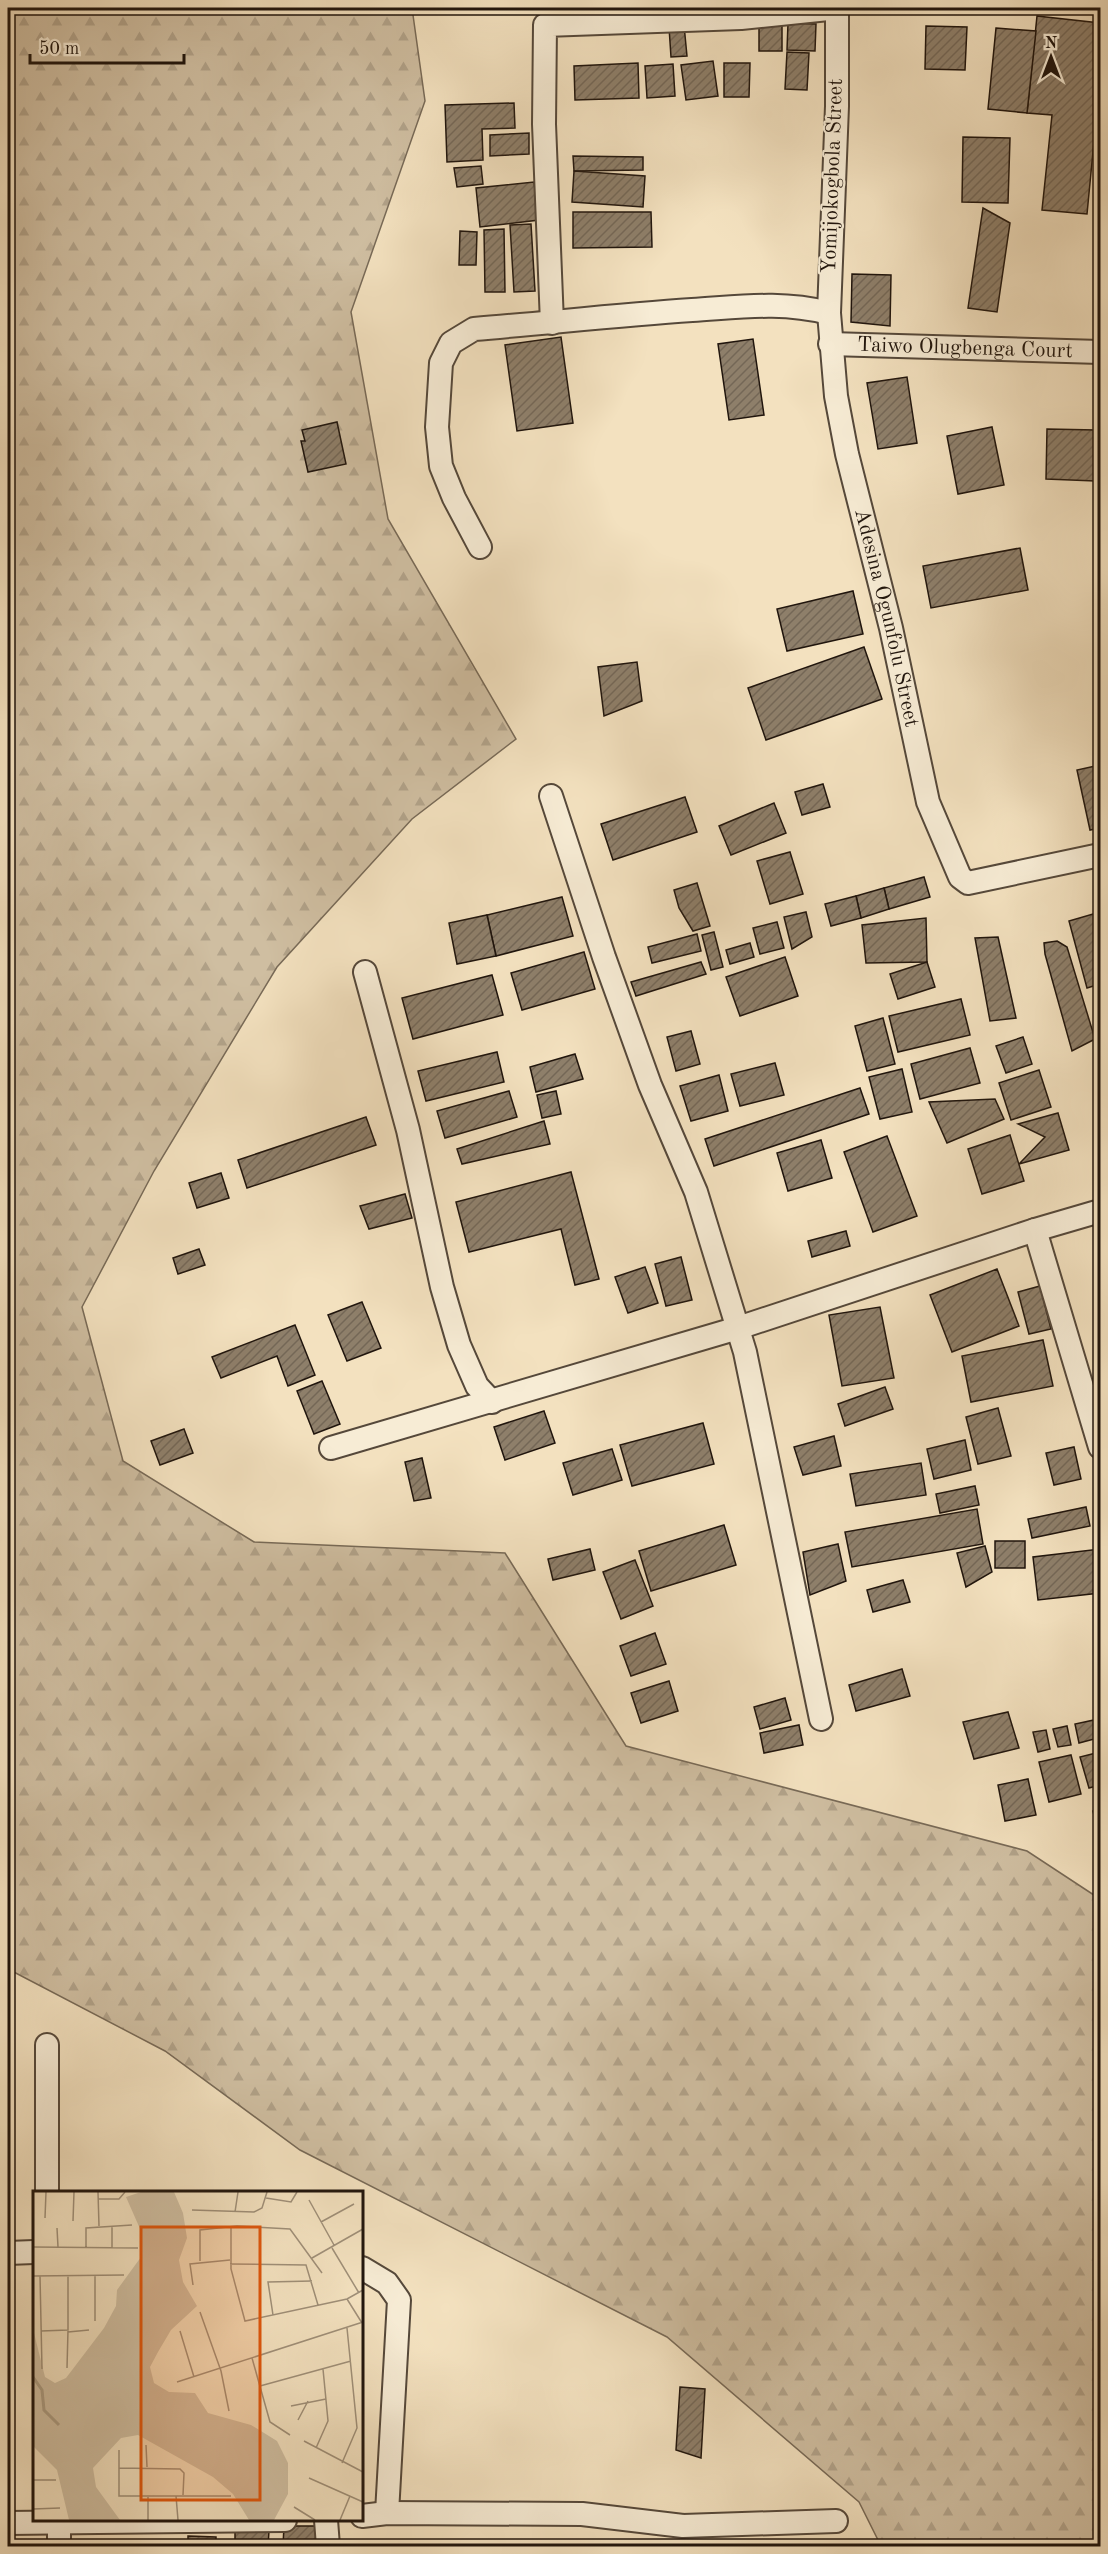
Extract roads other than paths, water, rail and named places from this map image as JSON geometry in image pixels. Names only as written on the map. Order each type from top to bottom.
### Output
[{"type":"street","points":[[552,323],[544,124],[545,25],[741,18],[837,8]]},
{"type":"street","name":"Yomijokogbola Street","points":[[830,344],[837,8]]},
{"type":"street","points":[[480,547],[454,498],[441,466],[437,428],[441,363],[451,344],[474,329],[776,305],[799,306],[829,313]]},
{"type":"street","name":"Taiwo Olugbenga Court","points":[[830,344],[1101,352]]},
{"type":"street","name":"Adesina Ogunfolu Street","points":[[830,344],[847,454],[891,628],[928,802],[960,877],[968,883],[1101,855]]},
{"type":"street","points":[[551,796],[604,957],[650,1085],[696,1192],[738,1328],[758,1407],[821,1719]]},
{"type":"street","points":[[365,972],[408,1130],[442,1287],[459,1345],[477,1386],[492,1402]]},
{"type":"street","points":[[331,1448],[738,1328],[1035,1230],[1101,1211]]},
{"type":"street","points":[[1035,1230],[1101,1448]]},
{"type":"street","points":[[47,2045],[48,2191]]},
{"type":"street","points":[[8,2253],[33,2252]]},
{"type":"street","points":[[363,2269],[387,2283],[399,2300],[387,2513]]},
{"type":"street","points":[[363,2516],[387,2513],[582,2514],[683,2526],[836,2522]]},
{"type":"street","points":[[8,2523],[228,2521]]},
{"type":"street","points":[[326,2521],[328,2547]]},
{"type":"street","points":[[59,2524],[59,2547]]}]
